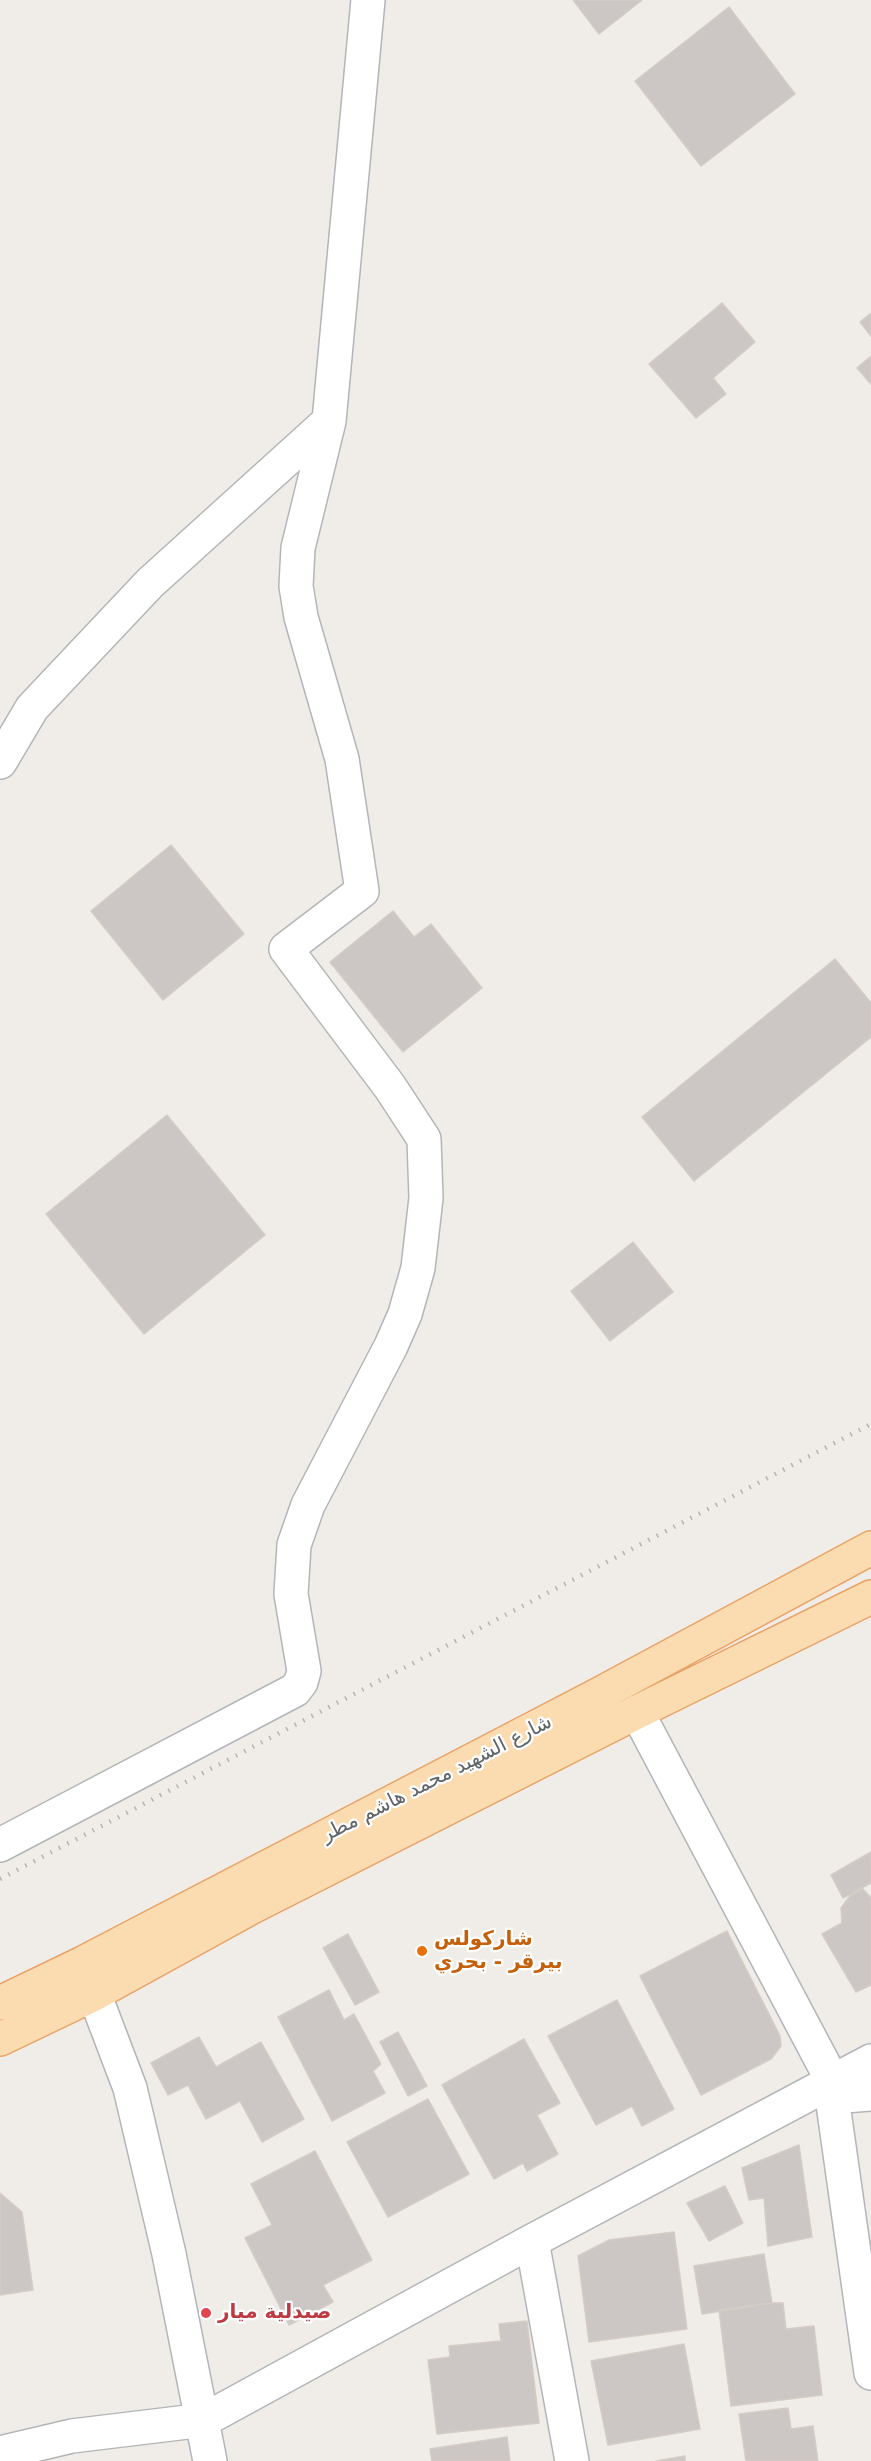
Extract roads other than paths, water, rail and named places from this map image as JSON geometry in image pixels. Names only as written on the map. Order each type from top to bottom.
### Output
[{"type":"main road","name":"شارع الشهيد محمد هاشم مطر","points":[[0,2002],[83,1963],[596,1696],[871,1548]]},
{"type":"main road","name":"شارع الشهيد محمد هاشم مطر","points":[[0,2039],[94,1994],[252,1907],[637,1712],[871,1597]]},
{"type":"street","points":[[0,1845],[284,1695],[301,1682],[304,1671],[291,1594],[294,1545],[308,1504],[396,1336],[418,1268],[426,1198],[424,1139],[390,1087],[286,949],[362,891],[342,759],[301,617],[296,586],[298,548],[329,421],[368,0]]},
{"type":"street","points":[[0,762],[32,708],[150,583],[329,421]]},
{"type":"street","points":[[637,1712],[832,2089],[871,2373]]},
{"type":"street","points":[[83,1963],[130,2088],[169,2254],[204,2420],[210,2461]]},
{"type":"street","points":[[0,2452],[72,2436],[204,2420],[532,2241],[832,2089],[871,2061]]},
{"type":"street","points":[[832,2089],[871,2094]]},
{"type":"street","points":[[532,2241],[572,2461]]},
{"type":"railway","points":[[0,1879],[871,1424]]},
{"type":"place","name":"شاركولس بيرقر - بحري","points":[[422,1951]]},
{"type":"place","name":"صيدلية ميار","points":[[206,2313]]}]
